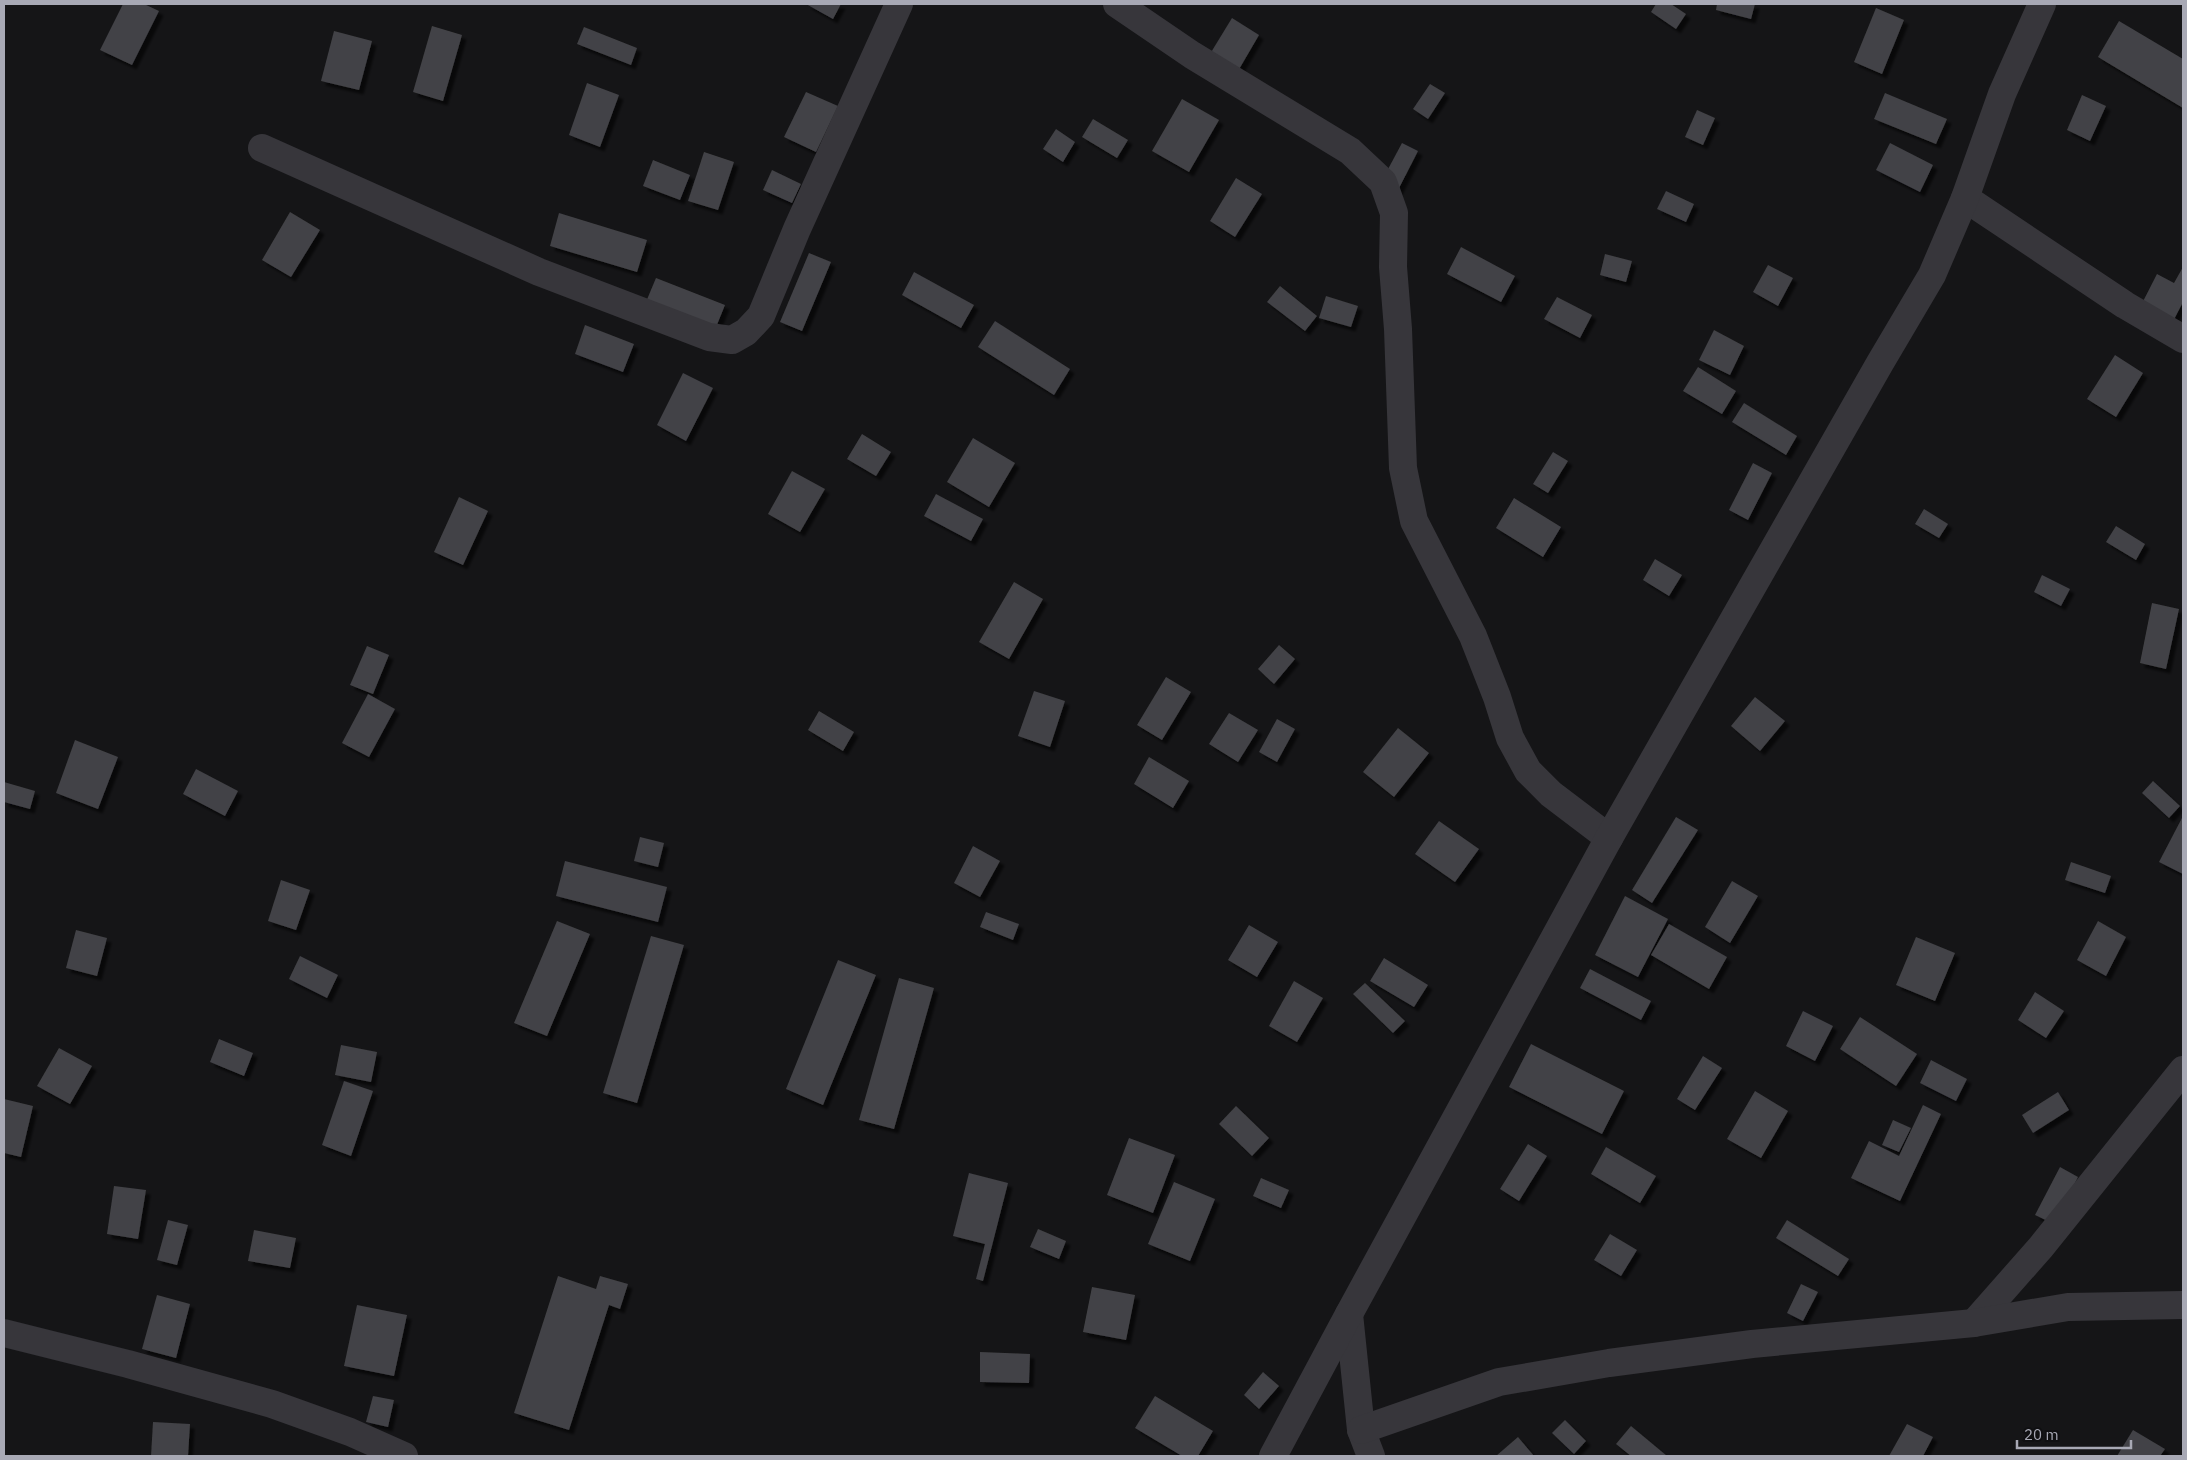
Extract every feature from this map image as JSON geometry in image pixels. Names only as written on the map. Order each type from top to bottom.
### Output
[{"type":"street","points":[[262,148],[539,272],[710,336],[732,340],[746,332],[761,316],[797,229],[900,4]]},
{"type":"street","points":[[1117,4],[1192,55],[1350,151],[1383,182],[1394,213],[1393,267],[1398,329],[1403,468],[1414,521],[1473,636],[1497,697],[1510,738],[1528,771],[1551,794],[1609,838]]},
{"type":"street","points":[[1274,1456],[1349,1314],[1609,838],[1932,275],[1965,198],[2002,94],[2042,4]]},
{"type":"street","points":[[1965,198],[2124,305],[2183,339]]},
{"type":"street","points":[[1974,1323],[2040,1247],[2183,1070]]},
{"type":"street","points":[[1361,1430],[1499,1382],[1609,1363],[1752,1344],[1974,1323],[2068,1307],[2183,1305]]},
{"type":"street","points":[[1349,1314],[1361,1430],[1371,1456]]},
{"type":"street","points":[[4,1333],[128,1364],[272,1404],[350,1432],[404,1456]]},
{"type":"building","points":[[123,4],[144,4],[159,11],[132,65],[100,50]]},
{"type":"building","points":[[806,4],[841,4],[833,19]]},
{"type":"building","points":[[1656,4],[1671,4],[1686,14],[1676,29],[1651,12]]},
{"type":"building","points":[[1717,4],[1755,4],[1751,19],[1716,10]]},
{"type":"building","points":[[1876,8],[1904,20],[1882,74],[1854,62]]},
{"type":"building","points":[[1232,18],[1259,35],[1238,71],[1210,54]]},
{"type":"building","points":[[2119,21],[2183,59],[2183,108],[2098,57]]},
{"type":"building","points":[[432,26],[462,35],[443,101],[413,92]]},
{"type":"building","points":[[584,27],[637,48],[631,65],[577,44]]},
{"type":"building","points":[[334,31],[372,41],[359,90],[321,81]]},
{"type":"building","points":[[587,83],[619,95],[600,147],[569,135]]},
{"type":"building","points":[[1430,84],[1445,93],[1428,119],[1413,109]]},
{"type":"building","points":[[806,92],[838,106],[816,152],[784,137]]},
{"type":"building","points":[[1885,93],[1947,119],[1936,144],[1874,119]]},
{"type":"building","points":[[2082,95],[2106,106],[2090,141],[2067,130]]},
{"type":"building","points":[[1182,99],[1219,120],[1189,172],[1152,151]]},
{"type":"building","points":[[1697,110],[1715,118],[1703,145],[1685,137]]},
{"type":"building","points":[[1093,119],[1128,140],[1117,158],[1082,137]]},
{"type":"building","points":[[1056,129],[1075,142],[1063,162],[1043,149]]},
{"type":"building","points":[[1402,143],[1418,151],[1396,194],[1379,186]]},
{"type":"building","points":[[1890,143],[1933,165],[1920,192],[1876,170]]},
{"type":"building","points":[[704,152],[734,162],[718,210],[688,201]]},
{"type":"building","points":[[653,160],[690,175],[680,200],[643,186]]},
{"type":"building","points":[[772,170],[801,184],[792,203],[763,190]]},
{"type":"building","points":[[1236,178],[1262,194],[1235,237],[1210,221]]},
{"type":"building","points":[[1666,191],[1694,204],[1686,222],[1657,209]]},
{"type":"building","points":[[290,212],[320,230],[291,277],[262,260]]},
{"type":"building","points":[[559,213],[647,240],[637,272],[550,246]]},
{"type":"building","points":[[1461,247],[1515,276],[1501,302],[1447,274]]},
{"type":"building","points":[[809,253],[831,262],[802,331],[780,322]]},
{"type":"building","points":[[1605,254],[1632,261],[1626,282],[1600,275]]},
{"type":"building","points":[[1768,265],[1793,278],[1778,306],[1753,292]]},
{"type":"building","points":[[2183,267],[2183,302],[2165,337],[2133,321],[2157,274],[2174,283]]},
{"type":"building","points":[[914,272],[974,305],[961,328],[902,295]]},
{"type":"building","points":[[656,278],[725,305],[712,337],[643,309]]},
{"type":"building","points":[[1280,286],[1317,316],[1305,331],[1267,302]]},
{"type":"building","points":[[1326,296],[1358,306],[1351,327],[1319,318]]},
{"type":"building","points":[[1557,297],[1592,315],[1580,338],[1544,319]]},
{"type":"building","points":[[995,321],[1070,369],[1054,395],[978,347]]},
{"type":"building","points":[[585,325],[634,344],[623,372],[575,354]]},
{"type":"building","points":[[1714,330],[1744,346],[1730,375],[1699,360]]},
{"type":"building","points":[[2115,355],[2143,373],[2116,417],[2087,399]]},
{"type":"building","points":[[1698,367],[1736,391],[1722,414],[1683,391]]},
{"type":"building","points":[[683,373],[713,388],[686,441],[657,425]]},
{"type":"building","points":[[1744,403],[1797,436],[1786,455],[1732,422]]},
{"type":"building","points":[[862,434],[891,452],[876,476],[847,459]]},
{"type":"building","points":[[973,438],[1015,463],[989,507],[947,482]]},
{"type":"building","points":[[1553,452],[1568,461],[1548,493],[1533,484]]},
{"type":"building","points":[[1753,463],[1772,473],[1748,520],[1729,510]]},
{"type":"building","points":[[792,471],[825,489],[800,532],[768,514]]},
{"type":"building","points":[[936,494],[983,519],[971,541],[924,516]]},
{"type":"building","points":[[459,497],[488,511],[463,565],[434,552]]},
{"type":"building","points":[[1514,498],[1561,527],[1543,557],[1496,528]]},
{"type":"building","points":[[1924,509],[1948,524],[1939,538],[1915,524]]},
{"type":"building","points":[[2116,526],[2145,544],[2136,560],[2106,542]]},
{"type":"building","points":[[1655,559],[1682,575],[1669,596],[1643,580]]},
{"type":"building","points":[[2042,575],[2070,589],[2061,606],[2034,592]]},
{"type":"building","points":[[1014,582],[1043,599],[1009,659],[979,642]]},
{"type":"building","points":[[2152,603],[2179,609],[2166,669],[2140,663]]},
{"type":"building","points":[[1279,645],[1295,659],[1274,684],[1258,669]]},
{"type":"building","points":[[367,646],[389,655],[373,694],[350,685]]},
{"type":"building","points":[[1166,677],[1191,692],[1162,740],[1137,725]]},
{"type":"building","points":[[1034,691],[1065,701],[1050,747],[1018,736]]},
{"type":"building","points":[[368,694],[395,709],[369,757],[342,743]]},
{"type":"building","points":[[1755,697],[1785,721],[1760,751],[1731,726]]},
{"type":"building","points":[[819,711],[854,732],[843,751],[808,730]]},
{"type":"building","points":[[1229,713],[1258,730],[1238,762],[1209,744]]},
{"type":"building","points":[[1277,719],[1295,729],[1277,762],[1259,752]]},
{"type":"building","points":[[1398,728],[1429,753],[1394,797],[1363,772]]},
{"type":"building","points":[[75,740],[118,757],[98,809],[56,793]]},
{"type":"building","points":[[1149,757],[1189,781],[1173,808],[1134,784]]},
{"type":"building","points":[[196,769],[238,791],[225,816],[183,794]]},
{"type":"building","points":[[2153,781],[2180,806],[2169,818],[2142,793]]},
{"type":"building","points":[[4,782],[35,791],[30,809],[4,802]]},
{"type":"building","points":[[2183,816],[2183,874],[2159,862]]},
{"type":"building","points":[[1676,817],[1698,830],[1652,903],[1632,890]]},
{"type":"building","points":[[1439,821],[1479,849],[1455,882],[1415,854]]},
{"type":"building","points":[[640,837],[664,843],[658,867],[634,861]]},
{"type":"building","points":[[973,846],[1000,861],[980,897],[954,883]]},
{"type":"building","points":[[565,861],[667,887],[658,922],[556,896]]},
{"type":"building","points":[[2071,862],[2111,876],[2105,893],[2065,880]]},
{"type":"building","points":[[281,880],[310,890],[296,930],[268,921]]},
{"type":"building","points":[[1732,881],[1758,896],[1730,943],[1705,927]]},
{"type":"building","points":[[1625,896],[1668,919],[1638,977],[1595,955]]},
{"type":"building","points":[[986,912],[1019,924],[1013,940],[980,927]]},
{"type":"building","points":[[557,921],[590,934],[547,1036],[514,1023]]},
{"type":"building","points":[[2098,921],[2126,937],[2106,976],[2077,960]]},
{"type":"building","points":[[1669,924],[1727,957],[1709,989],[1651,955]]},
{"type":"building","points":[[1249,925],[1278,942],[1257,977],[1228,960]]},
{"type":"building","points":[[76,930],[107,938],[97,976],[66,968]]},
{"type":"building","points":[[651,936],[684,945],[637,1103],[603,1093]]},
{"type":"building","points":[[1916,937],[1955,953],[1935,1001],[1896,985]]},
{"type":"building","points":[[300,956],[338,975],[327,998],[289,979]]},
{"type":"building","points":[[1384,958],[1428,985],[1414,1007],[1370,981]]},
{"type":"building","points":[[838,960],[876,975],[823,1105],[786,1089]]},
{"type":"building","points":[[1590,969],[1651,1001],[1641,1020],[1580,988]]},
{"type":"building","points":[[899,978],[934,988],[894,1129],[859,1120]]},
{"type":"building","points":[[1294,981],[1323,998],[1297,1042],[1269,1026]]},
{"type":"building","points":[[1365,983],[1405,1021],[1393,1033],[1353,994]]},
{"type":"building","points":[[2035,992],[2064,1011],[2046,1038],[2018,1020]]},
{"type":"building","points":[[1803,1011],[1833,1026],[1815,1061],[1786,1046]]},
{"type":"building","points":[[1860,1017],[1917,1054],[1896,1086],[1840,1049]]},
{"type":"building","points":[[219,1039],[253,1053],[244,1076],[210,1062]]},
{"type":"building","points":[[1531,1044],[1624,1091],[1602,1134],[1509,1087]]},
{"type":"building","points":[[341,1045],[377,1052],[371,1082],[335,1075]]},
{"type":"building","points":[[59,1048],[92,1066],[70,1104],[37,1086]]},
{"type":"building","points":[[1703,1056],[1722,1068],[1695,1110],[1677,1099]]},
{"type":"building","points":[[1931,1060],[1967,1079],[1956,1101],[1920,1083]]},
{"type":"building","points":[[344,1081],[373,1091],[351,1156],[322,1145]]},
{"type":"building","points":[[1755,1091],[1788,1111],[1761,1158],[1727,1139]]},
{"type":"building","points":[[2058,1092],[2069,1110],[2033,1133],[2022,1115]]},
{"type":"building","points":[[4,1099],[33,1106],[21,1157],[4,1153]]},
{"type":"building","points":[[1923,1105],[1941,1114],[1900,1201],[1851,1178],[1869,1141],[1899,1156]]},
{"type":"building","points":[[1236,1106],[1269,1138],[1252,1156],[1219,1124]]},
{"type":"building","points":[[1893,1120],[1911,1128],[1899,1152],[1882,1145]]},
{"type":"building","points":[[1129,1138],[1175,1155],[1153,1213],[1107,1195]]},
{"type":"building","points":[[1528,1144],[1547,1156],[1519,1201],[1500,1189]]},
{"type":"building","points":[[1606,1147],[1656,1176],[1640,1203],[1591,1174]]},
{"type":"building","points":[[2060,1167],[2078,1177],[2054,1224],[2035,1215]]},
{"type":"building","points":[[969,1173],[1008,1183],[983,1281],[976,1279],[985,1244],[953,1236]]},
{"type":"building","points":[[1261,1178],[1289,1190],[1281,1208],[1253,1196]]},
{"type":"building","points":[[1174,1182],[1215,1199],[1190,1261],[1148,1244]]},
{"type":"building","points":[[114,1186],[146,1190],[138,1239],[107,1234]]},
{"type":"building","points":[[168,1220],[188,1225],[177,1265],[157,1260]]},
{"type":"building","points":[[1787,1220],[1849,1259],[1838,1276],[1776,1238]]},
{"type":"building","points":[[1038,1229],[1066,1241],[1059,1259],[1030,1247]]},
{"type":"building","points":[[254,1230],[296,1238],[290,1268],[248,1261]]},
{"type":"building","points":[[1610,1234],[1637,1250],[1621,1276],[1594,1260]]},
{"type":"building","points":[[558,1276],[596,1289],[600,1276],[628,1284],[620,1309],[609,1305],[569,1430],[514,1413]]},
{"type":"building","points":[[1801,1284],[1818,1292],[1803,1321],[1787,1313]]},
{"type":"building","points":[[1092,1287],[1135,1295],[1126,1340],[1083,1332]]},
{"type":"building","points":[[157,1295],[190,1304],[176,1358],[142,1349]]},
{"type":"building","points":[[357,1305],[407,1315],[394,1376],[344,1366]]},
{"type":"building","points":[[980,1352],[1030,1354],[1029,1383],[980,1382]]},
{"type":"building","points":[[1263,1372],[1279,1386],[1259,1409],[1244,1395]]},
{"type":"building","points":[[373,1396],[394,1400],[388,1427],[366,1422]]},
{"type":"building","points":[[1155,1396],[1213,1431],[1198,1456],[1182,1456],[1135,1428]]},
{"type":"building","points":[[1565,1420],[1586,1441],[1574,1454],[1552,1433]]},
{"type":"building","points":[[153,1422],[190,1424],[188,1456],[151,1456]]},
{"type":"building","points":[[1907,1424],[1933,1437],[1923,1456],[1889,1456]]},
{"type":"building","points":[[1631,1426],[1667,1456],[1631,1456],[1616,1444]]},
{"type":"building","points":[[2133,1430],[2165,1449],[2160,1456],[2117,1456]]},
{"type":"building","points":[[1518,1437],[1534,1456],[1496,1456]]}]
